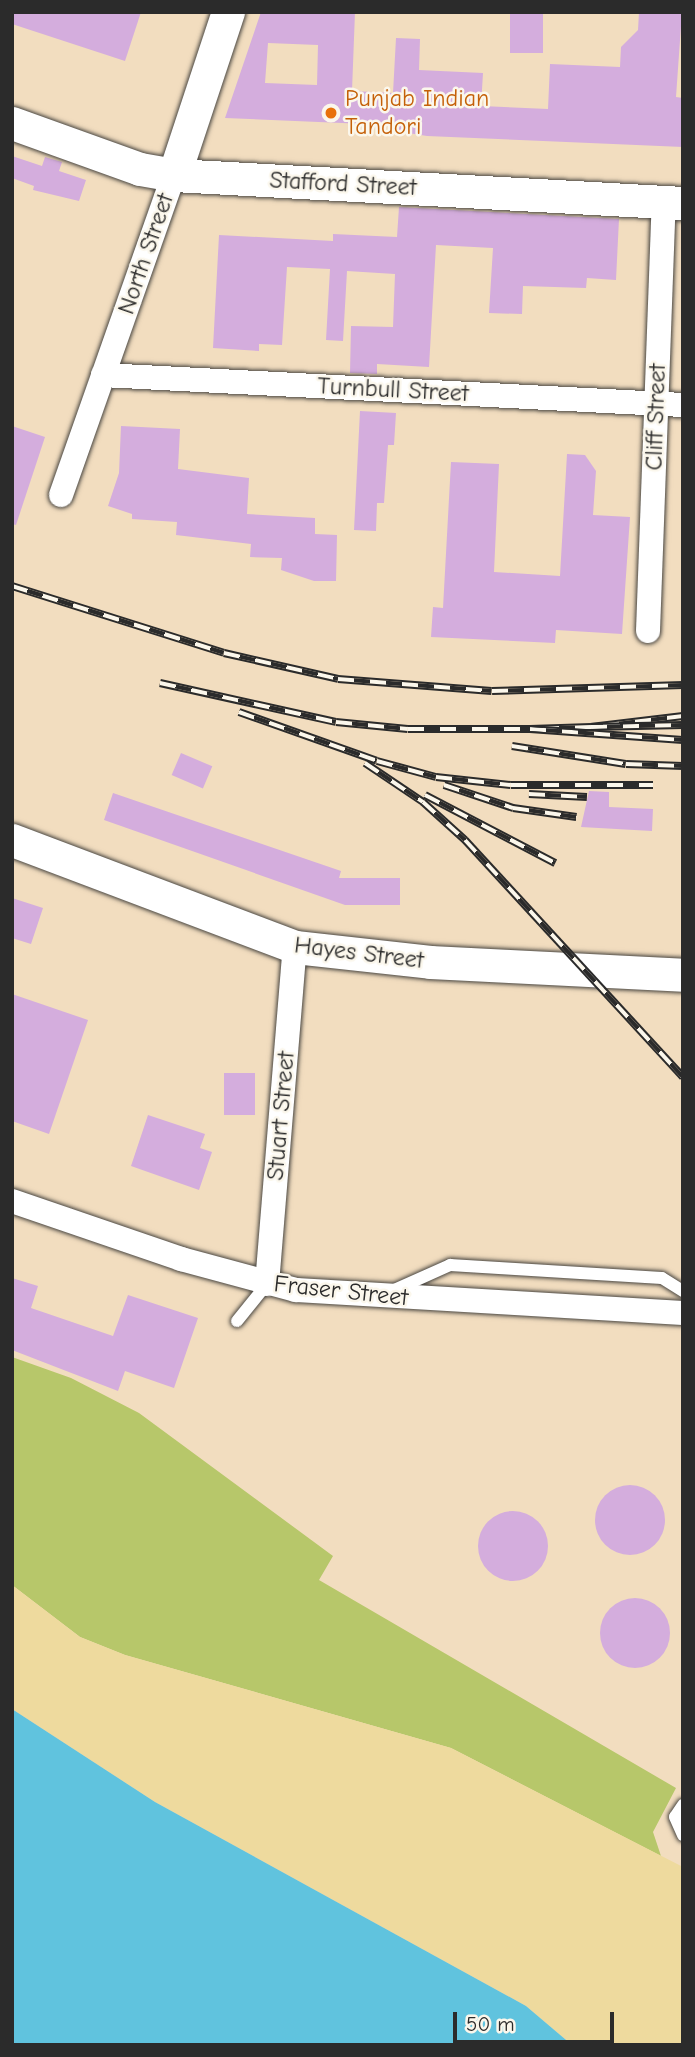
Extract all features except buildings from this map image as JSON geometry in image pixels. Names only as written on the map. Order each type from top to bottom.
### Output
[{"type":"main road","name":"North Street","points":[[174,175],[229,12]]},
{"type":"main road","name":"Stafford Street","points":[[12,123],[140,169],[174,175],[673,202]]},
{"type":"main road","name":"Hayes Street","points":[[12,840],[295,947],[430,962],[683,975]]},
{"type":"street","name":"North Street","points":[[61,495],[174,175]]},
{"type":"street","name":"Cliff Street","points":[[648,632],[656,404],[673,202]]},
{"type":"street","name":"Turnbull Street","points":[[103,375],[683,405]]},
{"type":"street","name":"Stuart Street","points":[[267,1284],[295,947]]},
{"type":"street","name":"Fraser Street","points":[[12,1201],[267,1284],[379,1297],[683,1313]]},
{"type":"lane","points":[[379,1297],[450,1265],[662,1278],[683,1291]]},
{"type":"lane","points":[[237,1321],[267,1284]]},
{"type":"lane","points":[[683,1805],[675,1817],[683,1835]]},
{"type":"green space","points":[[12,1357],[71,1378],[139,1413],[333,1556],[319,1580],[676,1788],[653,1832],[661,1856],[451,1748],[125,1655],[80,1637],[12,1585]]},
{"type":"sand","points":[[12,1585],[80,1637],[125,1655],[451,1748],[683,1867],[683,2045],[572,2045],[526,2006],[155,1802],[12,1709]]},
{"type":"water","points":[[12,1709],[155,1802],[526,2006],[572,2045],[12,2045]]},
{"type":"railway","points":[[12,586],[224,653],[338,679],[492,691],[683,685]]},
{"type":"railway","points":[[160,683],[336,722],[408,729],[530,729]]},
{"type":"railway","points":[[239,712],[377,761],[436,777],[511,785],[653,785]]},
{"type":"railway","points":[[683,716],[591,727],[683,725]]},
{"type":"railway","points":[[591,727],[530,729],[683,740]]},
{"type":"railway","points":[[512,746],[626,764],[683,766]]},
{"type":"railway","points":[[365,763],[423,802],[465,840],[683,1077]]},
{"type":"railway","points":[[444,785],[513,808],[576,817]]},
{"type":"railway","points":[[529,794],[587,797]]},
{"type":"railway","points":[[425,795],[555,863]]},
{"type":"place","name":"Punjab Indian Tandori","points":[[331,113]]}]
